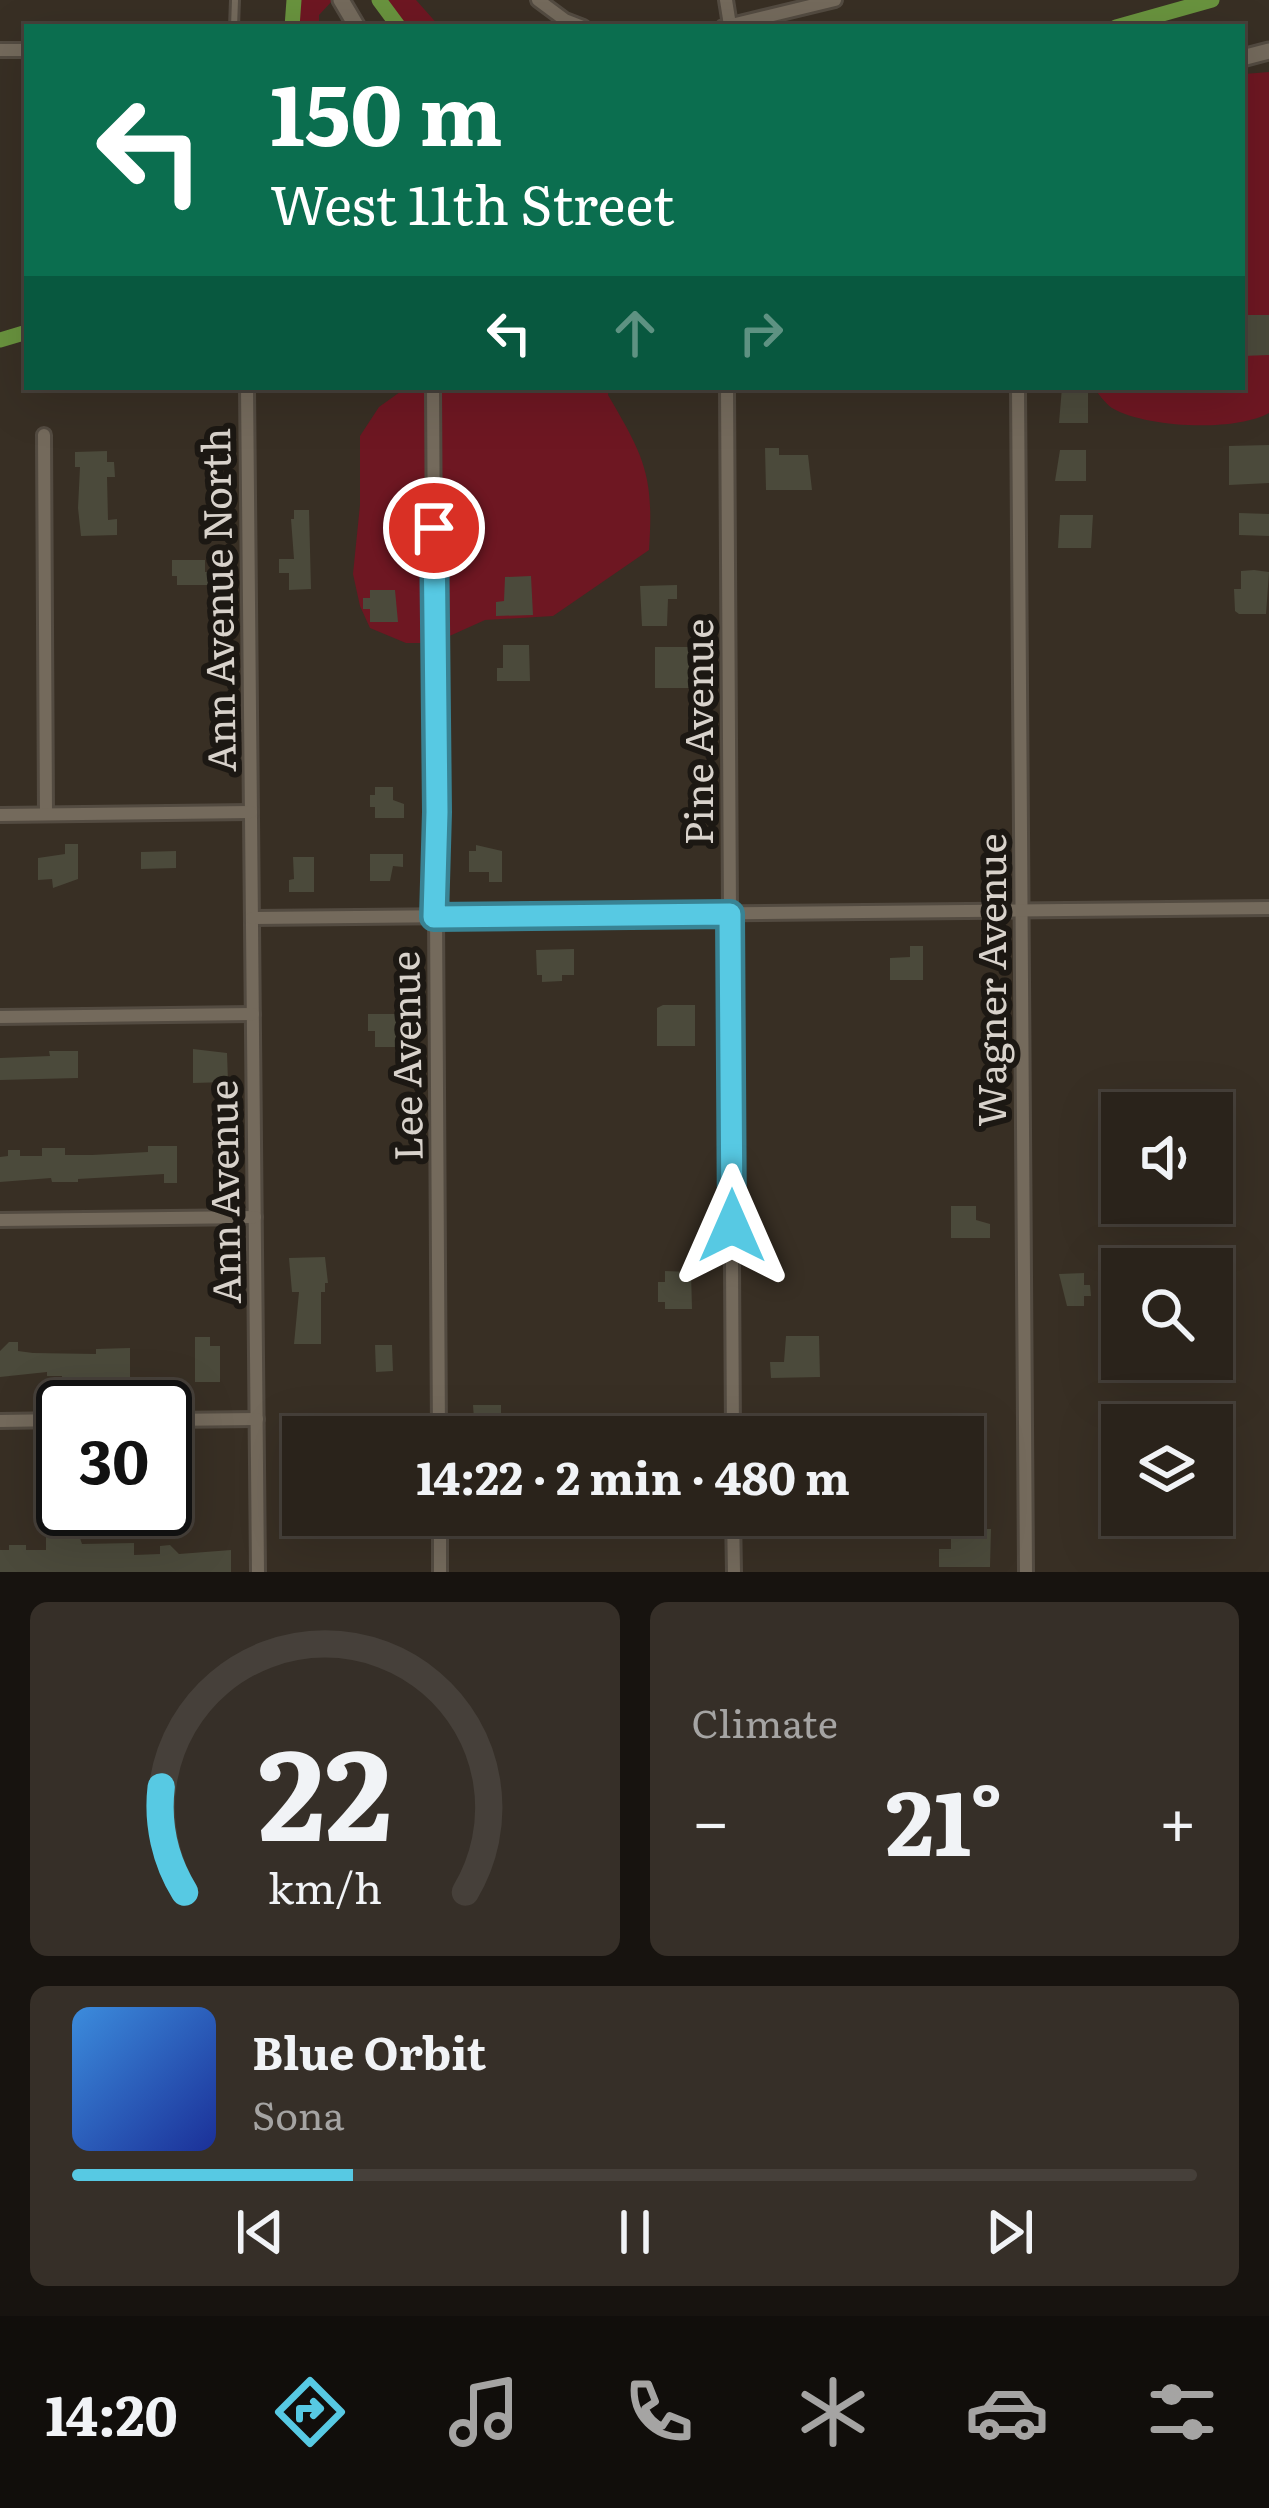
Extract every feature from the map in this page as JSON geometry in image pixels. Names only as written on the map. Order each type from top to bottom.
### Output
[{"type":"street","points":[[538,0],[576,24]]},
{"type":"street","points":[[734,24],[835,0]]},
{"type":"street","name":"Ann Avenue North","points":[[247,390],[251,812]]},
{"type":"street","name":"Lee Avenue","points":[[433,390],[439,1416]]},
{"type":"street","name":"Pine Avenue","points":[[727,390],[733,1416]]},
{"type":"street","name":"Wagner Avenue","points":[[1018,390],[1026,1572]]},
{"type":"street","points":[[44,435],[46,814]]},
{"type":"street","points":[[0,815],[251,812]]},
{"type":"street","name":"Ann Avenue","points":[[251,812],[258,1572]]},
{"type":"street","points":[[252,918],[1269,908]]},
{"type":"street","points":[[0,1017],[253,1014]]},
{"type":"street","points":[[0,1220],[254,1216]]},
{"type":"street","points":[[192,1420],[256,1419]]},
{"type":"street","points":[[0,1421],[36,1420]]},
{"type":"street","points":[[440,1536],[440,1572]]},
{"type":"street","points":[[733,1536],[734,1572]]},
{"type":"shaded area","points":[[287,0],[333,0],[319,15],[319,24],[286,24]]},
{"type":"shaded area","points":[[375,0],[416,0],[437,24],[388,24]]},
{"type":"shaded area","points":[[1269,72],[1269,413],[1213,425],[1127,415],[1109,406],[1096,390],[1245,390],[1245,74]]},
{"type":"shaded area","points":[[403,390],[609,390],[644,468],[650,503],[649,550],[553,616],[485,620],[434,643],[406,643],[370,628],[353,574],[360,436],[379,407]]},
{"type":"building","points":[[1245,315],[1269,315],[1269,355],[1245,356]]},
{"type":"building","points":[[1062,390],[1088,390],[1088,423],[1059,423]]},
{"type":"building","points":[[1269,445],[1269,483],[1229,485],[1229,446]]},
{"type":"building","points":[[765,448],[779,448],[779,455],[808,455],[812,490],[766,490]]},
{"type":"building","points":[[1060,450],[1086,450],[1086,481],[1055,481]]},
{"type":"building","points":[[107,451],[115,477],[107,477],[108,520],[117,519],[117,535],[81,536],[80,467],[75,467],[75,452]]},
{"type":"building","points":[[294,510],[309,510],[311,589],[289,590],[289,573],[279,573],[279,559],[294,559]]},
{"type":"building","points":[[1239,513],[1269,514],[1269,536],[1239,535]]},
{"type":"building","points":[[1060,515],[1093,515],[1091,548],[1058,548]]},
{"type":"building","points":[[172,560],[205,560],[211,585],[177,585]]},
{"type":"building","points":[[1241,571],[1269,572],[1266,614],[1239,614],[1234,589],[1241,589]]},
{"type":"building","points":[[531,576],[533,615],[496,616],[496,602],[504,601],[505,577]]},
{"type":"building","points":[[677,585],[677,599],[668,599],[667,626],[642,626],[640,586]]},
{"type":"building","points":[[370,590],[395,590],[398,622],[370,622],[370,609],[363,609],[363,598],[370,598]]},
{"type":"building","points":[[503,645],[529,645],[530,681],[497,681],[497,668],[503,668]]},
{"type":"building","points":[[655,647],[694,647],[694,688],[655,688]]},
{"type":"building","points":[[375,787],[393,787],[393,800],[404,804],[404,818],[375,818],[370,795],[375,795]]},
{"type":"building","points":[[65,844],[78,844],[78,879],[53,888],[52,879],[38,880],[38,858],[65,854]]},
{"type":"building","points":[[476,845],[502,851],[502,882],[489,882],[489,872],[469,872],[469,851],[476,851]]},
{"type":"building","points":[[176,851],[176,868],[141,869],[141,852]]},
{"type":"building","points":[[370,854],[403,854],[403,867],[393,866],[390,881],[370,881]]},
{"type":"building","points":[[293,857],[314,857],[314,892],[289,892]]},
{"type":"building","points":[[910,946],[923,946],[923,980],[890,980],[890,958],[910,957]]},
{"type":"building","points":[[574,949],[574,975],[542,982],[542,975],[537,975],[536,950]]},
{"type":"building","points":[[695,1005],[695,1046],[657,1046],[657,1008]]},
{"type":"building","points":[[368,1014],[401,1014],[399,1047],[375,1047]]},
{"type":"building","points":[[193,1049],[227,1053],[228,1082],[193,1083]]},
{"type":"building","points":[[49,1051],[78,1051],[78,1078],[0,1080],[0,1058],[50,1056]]},
{"type":"building","points":[[148,1146],[177,1146],[177,1183],[164,1183],[164,1174],[78,1182],[52,1182],[51,1178],[0,1182],[0,1157],[8,1156],[8,1150],[20,1150],[20,1156],[42,1156],[42,1148],[65,1148],[65,1155],[92,1155],[148,1152]]},
{"type":"building","points":[[951,1206],[976,1206],[976,1220],[990,1224],[990,1238],[951,1238]]},
{"type":"building","points":[[325,1257],[328,1283],[321,1292],[321,1344],[294,1344],[299,1292],[292,1292],[289,1258]]},
{"type":"building","points":[[665,1271],[691,1272],[692,1309],[665,1309],[665,1302],[658,1302],[658,1282],[665,1282]]},
{"type":"building","points":[[1084,1273],[1091,1296],[1084,1296],[1084,1306],[1067,1306],[1059,1274]]},
{"type":"building","points":[[786,1336],[819,1336],[820,1377],[771,1378],[770,1362],[784,1362]]},
{"type":"building","points":[[195,1337],[210,1337],[210,1346],[220,1346],[220,1382],[195,1382]]},
{"type":"building","points":[[9,1342],[18,1342],[18,1351],[33,1353],[96,1354],[96,1349],[130,1348],[130,1380],[62,1379],[47,1376],[47,1372],[0,1377],[0,1351]]},
{"type":"building","points":[[375,1345],[392,1345],[393,1371],[376,1372]]},
{"type":"building","points":[[473,1405],[501,1405],[501,1413],[509,1413],[509,1416],[474,1416]]},
{"type":"building","points":[[984,1529],[991,1529],[990,1567],[939,1567],[939,1549],[951,1549],[951,1536],[984,1536]]},
{"type":"building","points":[[46,1536],[79,1536],[82,1544],[134,1543],[134,1555],[160,1554],[160,1546],[170,1545],[179,1554],[231,1550],[231,1572],[0,1572],[0,1550],[9,1550],[9,1545],[46,1550]]},
{"type":"waterway","points":[[292,24],[294,0]]},
{"type":"waterway","points":[[379,0],[397,24]]},
{"type":"waterway","points":[[1127,24],[1212,0]]},
{"type":"waterway","points":[[0,340],[24,333]]},
{"type":"route","points":[[434,528],[434,917],[730,914],[732,1226]]}]
